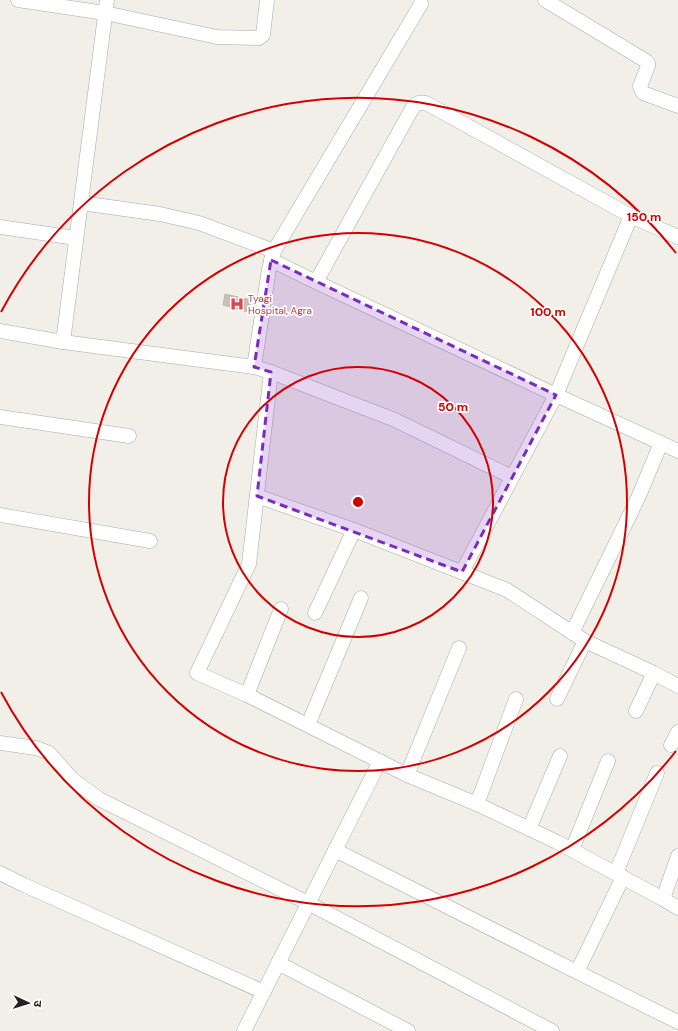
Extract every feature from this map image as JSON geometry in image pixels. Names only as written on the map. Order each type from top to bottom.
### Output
[{"type":"street","points":[[18,0],[106,7],[217,37],[259,38],[263,35],[267,0]]},
{"type":"street","points":[[545,0],[646,61],[648,66],[640,86],[643,93],[678,106]]},
{"type":"street","points":[[254,367],[273,256],[421,4]]},
{"type":"street","points":[[62,342],[106,7]]},
{"type":"street","points":[[316,282],[413,107],[418,103],[426,103],[631,216],[678,238]]},
{"type":"street","points":[[81,202],[160,214],[199,223],[273,256],[316,282],[556,396],[678,451]]},
{"type":"street","points":[[462,572],[556,396],[631,216]]},
{"type":"street","points":[[0,227],[76,238]]},
{"type":"street","points":[[0,331],[62,342],[254,367],[271,372],[395,420],[512,477]]},
{"type":"street","points":[[271,372],[249,564],[197,674],[247,695],[407,775],[477,804],[529,829],[572,850],[678,908]]},
{"type":"street","points":[[0,417],[129,436]]},
{"type":"street","points":[[572,633],[638,498],[661,443]]},
{"type":"street","points":[[257,496],[354,530],[507,590],[585,641],[654,673],[678,686]]},
{"type":"street","points":[[0,515],[150,541]]},
{"type":"street","points":[[315,613],[354,530]]},
{"type":"street","points":[[308,725],[360,598]]},
{"type":"street","points":[[247,695],[282,609]]},
{"type":"street","points":[[557,699],[585,641]]},
{"type":"street","points":[[407,775],[459,648]]},
{"type":"street","points":[[636,711],[654,673]]},
{"type":"street","points":[[477,804],[516,700]]},
{"type":"street","points":[[671,745],[678,732]]},
{"type":"street","points":[[0,743],[36,748],[49,753],[73,780],[99,799],[308,903],[552,1031]]},
{"type":"street","points":[[529,829],[560,756]]},
{"type":"street","points":[[244,1031],[380,761]]},
{"type":"street","points":[[572,850],[608,761]]},
{"type":"street","points":[[577,972],[619,876],[657,773]]},
{"type":"street","points":[[335,850],[678,1022]]},
{"type":"street","points":[[663,899],[678,856]]},
{"type":"street","points":[[0,873],[264,992]]},
{"type":"street","points":[[278,963],[408,1031]]},
{"type":"highlighted area","points":[[271,260],[556,395],[462,572],[257,496],[271,372],[254,367]]},
{"type":"building","points":[[225,294],[251,300],[248,312],[223,305]]},
{"type":"place","name":"Tyagi Hospital, Agra","points":[[237,304]]}]
